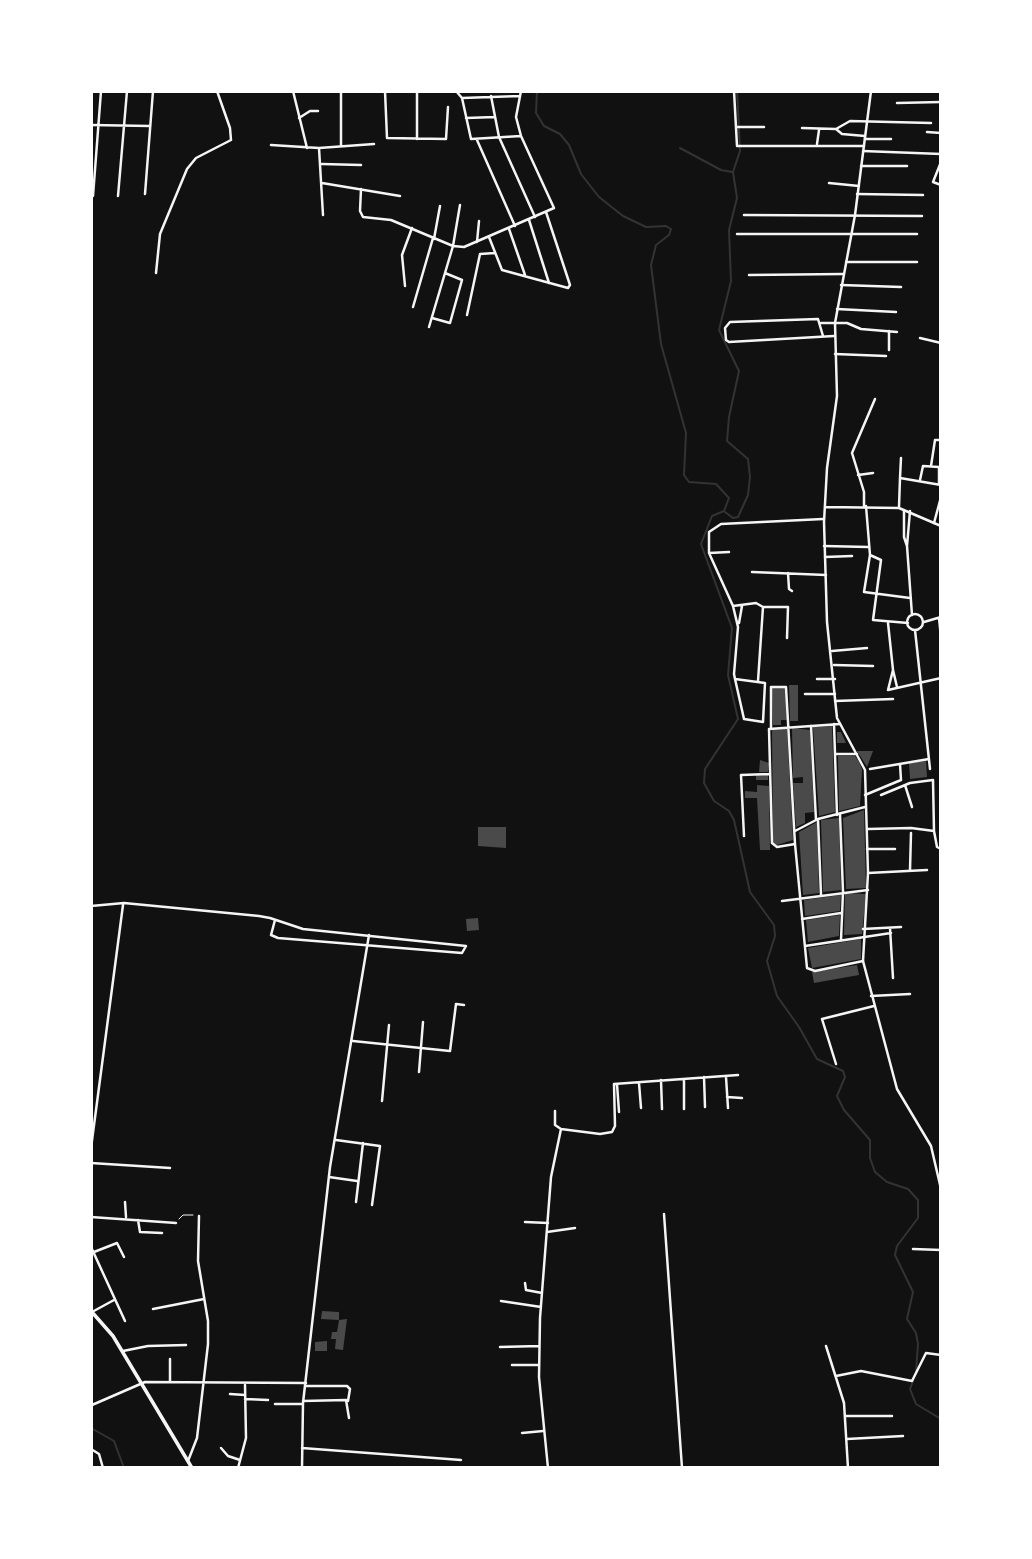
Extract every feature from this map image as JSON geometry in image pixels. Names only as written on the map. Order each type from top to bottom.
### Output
[{"type":"main road","points":[[91,1311],[123,1351],[192,1468]]},
{"type":"street","points":[[93,196],[101,91]]},
{"type":"street","points":[[118,196],[127,91]]},
{"type":"street","points":[[145,194],[153,91]]},
{"type":"street","points":[[156,273],[160,234],[187,169],[196,158],[230,140],[230,128],[217,91]]},
{"type":"street","points":[[293,91],[307,148]]},
{"type":"street","points":[[341,91],[341,146]]},
{"type":"street","points":[[385,91],[385,137],[447,138],[448,107]]},
{"type":"street","points":[[417,91],[417,139]]},
{"type":"street","points":[[456,91],[462,98],[469,137],[477,140],[521,136]]},
{"type":"street","points":[[733,91],[740,146],[863,146]]},
{"type":"street","points":[[871,91],[855,215],[836,309],[834,336],[837,396],[827,468],[824,519],[827,622],[840,724],[865,770],[868,890],[863,929],[863,961],[897,1089],[931,1146],[941,1189]]},
{"type":"street","points":[[361,189],[362,217],[391,220],[453,246],[464,247],[535,217],[554,205],[521,136],[516,117],[520,93],[462,98]]},
{"type":"street","points":[[491,96],[499,137],[535,217]]},
{"type":"street","points":[[897,103],[941,102]]},
{"type":"street","points":[[298,119],[310,111],[318,111]]},
{"type":"street","points":[[466,118],[495,117]]},
{"type":"street","points":[[802,128],[836,128],[848,121],[931,123]]},
{"type":"street","points":[[91,125],[150,126]]},
{"type":"street","points":[[738,127],[764,127]]},
{"type":"street","points":[[817,144],[819,128]]},
{"type":"street","points":[[836,128],[842,134],[891,139]]},
{"type":"street","points":[[927,132],[941,133]]},
{"type":"street","points":[[477,140],[515,226]]},
{"type":"street","points":[[271,145],[319,148],[374,144]]},
{"type":"street","points":[[319,148],[323,215]]},
{"type":"street","points":[[863,151],[941,154]]},
{"type":"street","points":[[941,162],[934,184],[941,186]]},
{"type":"street","points":[[321,164],[361,165]]},
{"type":"street","points":[[861,166],[907,166]]},
{"type":"street","points":[[322,183],[400,196]]},
{"type":"street","points":[[830,183],[859,186]]},
{"type":"street","points":[[858,194],[923,195]]},
{"type":"street","points":[[429,327],[453,246],[460,205]]},
{"type":"street","points":[[413,307],[434,238],[440,206]]},
{"type":"street","points":[[489,237],[502,270],[565,289],[570,286],[545,212]]},
{"type":"street","points":[[744,215],[922,216]]},
{"type":"street","points":[[528,220],[549,283]]},
{"type":"street","points":[[477,242],[479,221]]},
{"type":"street","points":[[405,286],[402,259],[412,228]]},
{"type":"street","points":[[509,229],[526,276]]},
{"type":"street","points":[[737,234],[917,234]]},
{"type":"street","points":[[467,315],[480,254],[495,253]]},
{"type":"street","points":[[846,262],[916,262]]},
{"type":"street","points":[[432,318],[450,323],[462,280],[445,273]]},
{"type":"street","points":[[749,275],[843,274]]},
{"type":"street","points":[[841,285],[901,287]]},
{"type":"street","points":[[836,309],[896,312]]},
{"type":"street","points":[[823,336],[821,323],[817,318],[725,324],[729,342],[834,336]]},
{"type":"street","points":[[821,323],[846,323],[861,329],[897,332]]},
{"type":"street","points":[[889,331],[889,350]]},
{"type":"street","points":[[920,338],[941,342]]},
{"type":"street","points":[[835,354],[886,356]]},
{"type":"street","points":[[876,398],[870,417],[852,449],[865,506],[870,555],[864,591],[878,595],[910,597]]},
{"type":"street","points":[[931,466],[934,440],[941,440]]},
{"type":"street","points":[[901,458],[902,508],[907,546]]},
{"type":"street","points":[[900,478],[940,485],[940,468],[922,466],[920,481]]},
{"type":"street","points":[[858,475],[873,473]]},
{"type":"street","points":[[934,523],[941,497]]},
{"type":"street","points":[[825,507],[902,508],[941,526]]},
{"type":"street","points":[[908,623],[912,615],[907,546],[910,511]]},
{"type":"street","points":[[738,626],[733,606],[709,553],[708,537],[715,526],[824,519]]},
{"type":"street","points":[[824,546],[868,547]]},
{"type":"street","points":[[709,553],[729,552]]},
{"type":"street","points":[[870,555],[881,559],[873,620],[908,623],[915,630],[930,769]]},
{"type":"street","points":[[825,557],[852,556]]},
{"type":"street","points":[[752,572],[825,576]]},
{"type":"street","points":[[788,573],[789,589],[792,591]]},
{"type":"street","points":[[733,606],[756,603],[763,607],[789,608],[786,638]]},
{"type":"street","points":[[734,679],[765,684],[765,720],[745,720],[734,679],[742,605]]},
{"type":"street","points":[[758,681],[763,607]]},
{"type":"street","points":[[912,615],[919,616],[923,622]]},
{"type":"street","points":[[923,622],[940,618],[941,638]]},
{"type":"street","points":[[915,630],[920,628],[923,622]]},
{"type":"street","points":[[888,623],[897,688]]},
{"type":"street","points":[[832,651],[867,648]]},
{"type":"street","points":[[834,665],[873,666]]},
{"type":"street","points":[[893,670],[887,689],[941,678]]},
{"type":"street","points":[[817,679],[835,679]]},
{"type":"street","points":[[795,844],[777,847],[773,845],[769,774],[772,686],[788,689],[795,844],[807,967],[811,971],[863,961]]},
{"type":"street","points":[[805,694],[835,694]]},
{"type":"street","points":[[835,701],[893,699]]},
{"type":"street","points":[[834,724],[843,892],[841,940]]},
{"type":"street","points":[[770,728],[840,724]]},
{"type":"street","points":[[811,726],[821,895]]},
{"type":"street","points":[[835,754],[857,754]]},
{"type":"street","points":[[870,769],[929,759]]},
{"type":"street","points":[[865,795],[901,781],[900,764]]},
{"type":"street","points":[[744,836],[741,775],[769,774]]},
{"type":"street","points":[[881,795],[905,785],[931,779],[934,781],[934,831],[937,848],[941,849]]},
{"type":"street","points":[[905,785],[912,807]]},
{"type":"street","points":[[795,831],[817,819],[865,807]]},
{"type":"street","points":[[866,829],[911,828],[934,831]]},
{"type":"street","points":[[910,870],[911,833]]},
{"type":"street","points":[[867,849],[895,849]]},
{"type":"street","points":[[868,873],[927,870]]},
{"type":"street","points":[[782,901],[868,890]]},
{"type":"street","points":[[91,906],[124,904],[275,920],[303,929],[466,946],[462,953],[274,937],[271,934],[275,920]]},
{"type":"street","points":[[91,1147],[124,904]]},
{"type":"street","points":[[803,919],[842,912]]},
{"type":"street","points":[[863,929],[901,927]]},
{"type":"street","points":[[890,928],[893,978]]},
{"type":"street","points":[[806,946],[891,933]]},
{"type":"street","points":[[302,1468],[303,1403],[329,1177],[369,934]]},
{"type":"street","points":[[871,996],[909,993]]},
{"type":"street","points":[[353,1041],[451,1051],[456,1004],[464,1005]]},
{"type":"street","points":[[836,1064],[822,1018],[874,1006]]},
{"type":"street","points":[[419,1072],[424,1022]]},
{"type":"street","points":[[382,1101],[389,1025]]},
{"type":"street","points":[[615,1085],[738,1076]]},
{"type":"street","points":[[705,1077],[705,1107]]},
{"type":"street","points":[[726,1077],[728,1108]]},
{"type":"street","points":[[684,1079],[684,1109]]},
{"type":"street","points":[[661,1080],[662,1110]]},
{"type":"street","points":[[639,1083],[641,1108]]},
{"type":"street","points":[[615,1085],[619,1112]]},
{"type":"street","points":[[555,1111],[555,1125],[561,1129],[600,1134],[614,1130],[615,1085]]},
{"type":"street","points":[[727,1097],[742,1098]]},
{"type":"street","points":[[91,1105],[96,1104]]},
{"type":"street","points":[[548,1468],[539,1346],[551,1177],[561,1129]]},
{"type":"street","points":[[336,1140],[380,1146],[372,1205]]},
{"type":"street","points":[[356,1202],[363,1143]]},
{"type":"street","points":[[91,1163],[170,1168]]},
{"type":"street","points":[[329,1177],[358,1181]]},
{"type":"street","points":[[125,1202],[125,1217]]},
{"type":"street","points":[[664,1214],[682,1468]]},
{"type":"street","points":[[188,1462],[197,1438],[208,1344],[198,1261],[199,1216]]},
{"type":"street","points":[[91,1217],[125,1217],[176,1223]]},
{"type":"street","points":[[138,1220],[140,1231],[162,1233]]},
{"type":"street","points":[[525,1222],[548,1223]]},
{"type":"street","points":[[547,1232],[575,1228]]},
{"type":"street","points":[[94,1252],[117,1243],[124,1257]]},
{"type":"street","points":[[91,1247],[125,1321]]},
{"type":"street","points":[[913,1249],[941,1250]]},
{"type":"street","points":[[525,1283],[526,1290],[542,1293]]},
{"type":"street","points":[[91,1311],[115,1299]]},
{"type":"street","points":[[153,1309],[204,1299]]},
{"type":"street","points":[[501,1301],[541,1307]]},
{"type":"street","points":[[123,1351],[139,1347],[186,1345]]},
{"type":"street","points":[[500,1347],[539,1346]]},
{"type":"street","points":[[826,1346],[846,1416],[848,1468]]},
{"type":"street","points":[[836,1376],[861,1371],[910,1381],[926,1353],[941,1355]]},
{"type":"street","points":[[170,1359],[170,1382]]},
{"type":"street","points":[[512,1365],[539,1365]]},
{"type":"street","points":[[92,1405],[140,1383],[347,1386],[349,1418]]},
{"type":"street","points":[[238,1468],[246,1437],[245,1384]]},
{"type":"street","points":[[230,1394],[268,1400]]},
{"type":"street","points":[[275,1404],[348,1401]]},
{"type":"street","points":[[846,1416],[892,1416]]},
{"type":"street","points":[[522,1433],[544,1431]]},
{"type":"street","points":[[847,1438],[903,1436]]},
{"type":"street","points":[[221,1448],[228,1456],[240,1461]]},
{"type":"street","points":[[302,1448],[461,1460]]},
{"type":"street","points":[[91,1449],[99,1454],[103,1468]]},
{"type":"path","points":[[176,1223],[183,1215],[199,1216]]},
{"type":"building","points":[[789,685],[798,685],[798,721],[790,721]]},
{"type":"building","points":[[772,688],[786,688],[788,720],[781,720],[781,725],[773,725]]},
{"type":"building","points":[[832,726],[835,812],[819,816],[813,727]]},
{"type":"building","points":[[792,728],[810,730],[814,812],[805,813],[805,823],[796,827],[793,783],[803,783],[803,777],[793,778]]},
{"type":"building","points":[[772,729],[787,729],[793,840],[777,845],[773,843]]},
{"type":"building","points":[[837,732],[841,732],[846,743],[837,743]]},
{"type":"building","points":[[857,751],[873,751],[867,767]]},
{"type":"building","points":[[838,756],[855,756],[862,769],[860,806],[839,811]]},
{"type":"building","points":[[760,760],[769,763],[768,772],[759,772]]},
{"type":"building","points":[[926,761],[927,777],[910,779],[909,763]]},
{"type":"building","points":[[756,775],[768,775],[768,780],[756,780]]},
{"type":"building","points":[[757,785],[769,786],[770,850],[760,850],[757,798],[745,798],[745,791],[757,792]]},
{"type":"building","points":[[864,810],[866,888],[846,889],[843,818]]},
{"type":"building","points":[[839,818],[841,890],[823,892],[821,820]]},
{"type":"building","points":[[817,822],[819,893],[803,895],[799,832]]},
{"type":"building","points":[[478,827],[506,827],[506,848],[478,846]]},
{"type":"building","points":[[845,893],[866,894],[862,934],[844,935]]},
{"type":"building","points":[[841,895],[840,911],[805,916],[804,900]]},
{"type":"building","points":[[840,915],[839,936],[808,942],[806,920]]},
{"type":"building","points":[[478,918],[479,930],[467,931],[466,919]]},
{"type":"building","points":[[861,939],[861,959],[812,968],[808,948]]},
{"type":"building","points":[[857,965],[859,975],[814,983],[812,972]]},
{"type":"building","points":[[322,1311],[339,1312],[339,1320],[321,1319]]},
{"type":"building","points":[[347,1319],[343,1350],[335,1349],[336,1339],[331,1339],[332,1332],[337,1332],[339,1320]]},
{"type":"building","points":[[327,1341],[327,1351],[315,1351],[315,1342]]},
{"type":"waterway","points":[[537,91],[536,113],[544,126],[560,134],[569,145],[581,174],[599,197],[623,216],[646,227],[666,226],[671,229],[669,235],[656,245],[651,265],[661,344],[686,433],[684,475],[689,482],[716,484],[729,498],[724,511],[712,516],[701,544],[732,628],[728,675],[738,719],[705,769],[704,783],[714,801],[729,811],[734,820],[750,892],[774,925],[775,936],[767,961],[777,996],[817,1059],[843,1071],[845,1077],[837,1096],[844,1110],[870,1140],[870,1158],[875,1172],[887,1182],[908,1189],[918,1200],[918,1218],[897,1246],[895,1255],[913,1292],[907,1319],[916,1333],[918,1344],[916,1372]]},
{"type":"waterway","points":[[725,512],[733,518],[738,517],[748,495],[750,477],[748,459],[727,441],[739,371],[719,330],[731,281],[729,230],[737,198],[733,172],[740,151],[737,91]]},
{"type":"waterway","points":[[680,148],[721,170],[732,172]]},
{"type":"waterway","points":[[913,1381],[910,1389],[916,1404],[941,1419]]},
{"type":"waterway","points":[[91,1428],[114,1441],[124,1468]]}]
